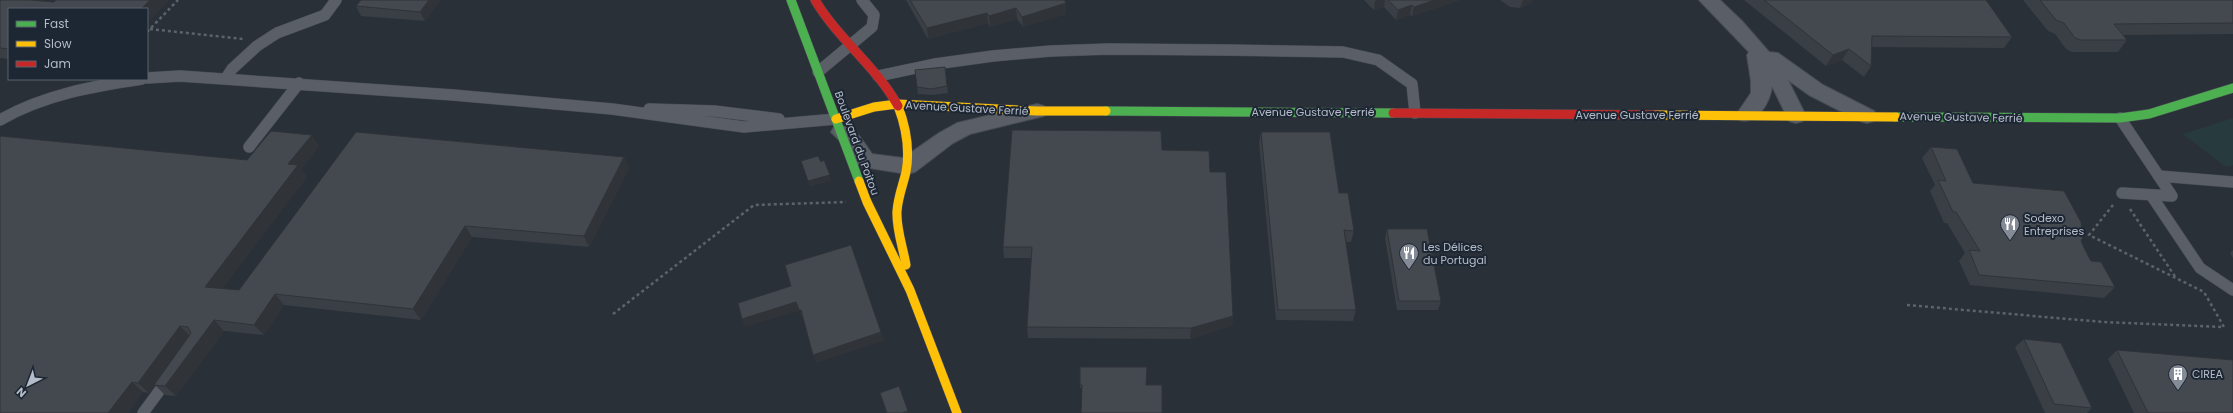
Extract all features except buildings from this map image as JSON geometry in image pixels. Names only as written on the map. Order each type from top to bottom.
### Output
[{"type":"street","name":"Boulevard du Poitou","points":[[792,0],[867,202],[910,290],[957,413]]},
{"type":"street","name":"Boulevard du Poitou","points":[[815,0],[835,35],[878,76],[898,104],[906,142],[907,166],[897,210],[899,231],[910,290]]},
{"type":"street","points":[[1708,0],[1730,18],[1756,46],[1792,74],[1816,90],[1867,116]]},
{"type":"street","points":[[1746,115],[1756,104],[1763,87],[1756,46]]},
{"type":"street","points":[[1756,46],[1788,97],[1796,116]]},
{"type":"street","name":"Avenue Gustave Ferrié","points":[[838,125],[874,107],[898,104],[1037,111],[2120,118],[2149,114],[2233,88]]},
{"type":"street","name":"Avenue Gustave Ferrié","points":[[907,166],[946,138],[964,128],[1037,111]]},
{"type":"street","points":[[838,125],[852,141],[865,161],[907,166]]},
{"type":"lane","points":[[226,78],[232,69],[250,50],[277,33],[325,15],[336,0]]},
{"type":"lane","points":[[818,72],[848,47],[866,36],[874,26],[875,17],[871,8],[862,0]]},
{"type":"lane","points":[[878,76],[914,67],[994,55],[1080,50],[1343,52],[1378,60],[1412,84],[1415,113]]},
{"type":"lane","points":[[148,78],[180,76],[299,83],[612,109],[744,127],[793,122],[838,125]]},
{"type":"lane","points":[[0,120],[13,110],[73,93],[137,80]]},
{"type":"lane","points":[[249,146],[299,83]]},
{"type":"lane","points":[[2120,118],[2172,196],[2122,194]]},
{"type":"lane","points":[[2159,176],[2233,182]]},
{"type":"lane","points":[[2151,195],[2200,268],[2233,290]]},
{"type":"lane","points":[[143,413],[175,368]]},
{"type":"path","points":[[150,29],[178,0]]},
{"type":"path","points":[[150,29],[263,42]]},
{"type":"path","points":[[1908,305],[2103,322],[2224,327],[2204,292],[2089,235],[2122,194],[2176,278]]},
{"type":"path","points":[[613,314],[754,205],[867,202]]},
{"type":"green space","points":[[2233,118],[2233,165],[2226,167],[2183,134]]},
{"type":"traffic: fast","points":[[791,0],[859,181]]},
{"type":"traffic: fast","points":[[1896,117],[2120,118],[2149,114],[2233,88]]},
{"type":"traffic: fast","points":[[1106,111],[1393,113]]},
{"type":"traffic: slow","points":[[836,119],[874,107],[897,104],[1037,111],[1106,111]]},
{"type":"traffic: slow","points":[[898,106],[905,130],[908,155],[906,172],[899,196],[897,211],[899,231],[906,265]]},
{"type":"traffic: slow","points":[[1655,115],[1896,117]]},
{"type":"traffic: slow","points":[[859,181],[867,202],[910,290],[957,413]]},
{"type":"traffic: jam","points":[[815,0],[835,29],[880,78],[890,91],[898,106]]},
{"type":"traffic: jam","points":[[1393,113],[1655,115]]},
{"type":"place","name":"Sodexo Entreprises","points":[[2010,241]]},
{"type":"place","name":"Les Délices du Portugal","points":[[1409,270]]},
{"type":"place","name":"CIREA","points":[[2178,391]]}]
